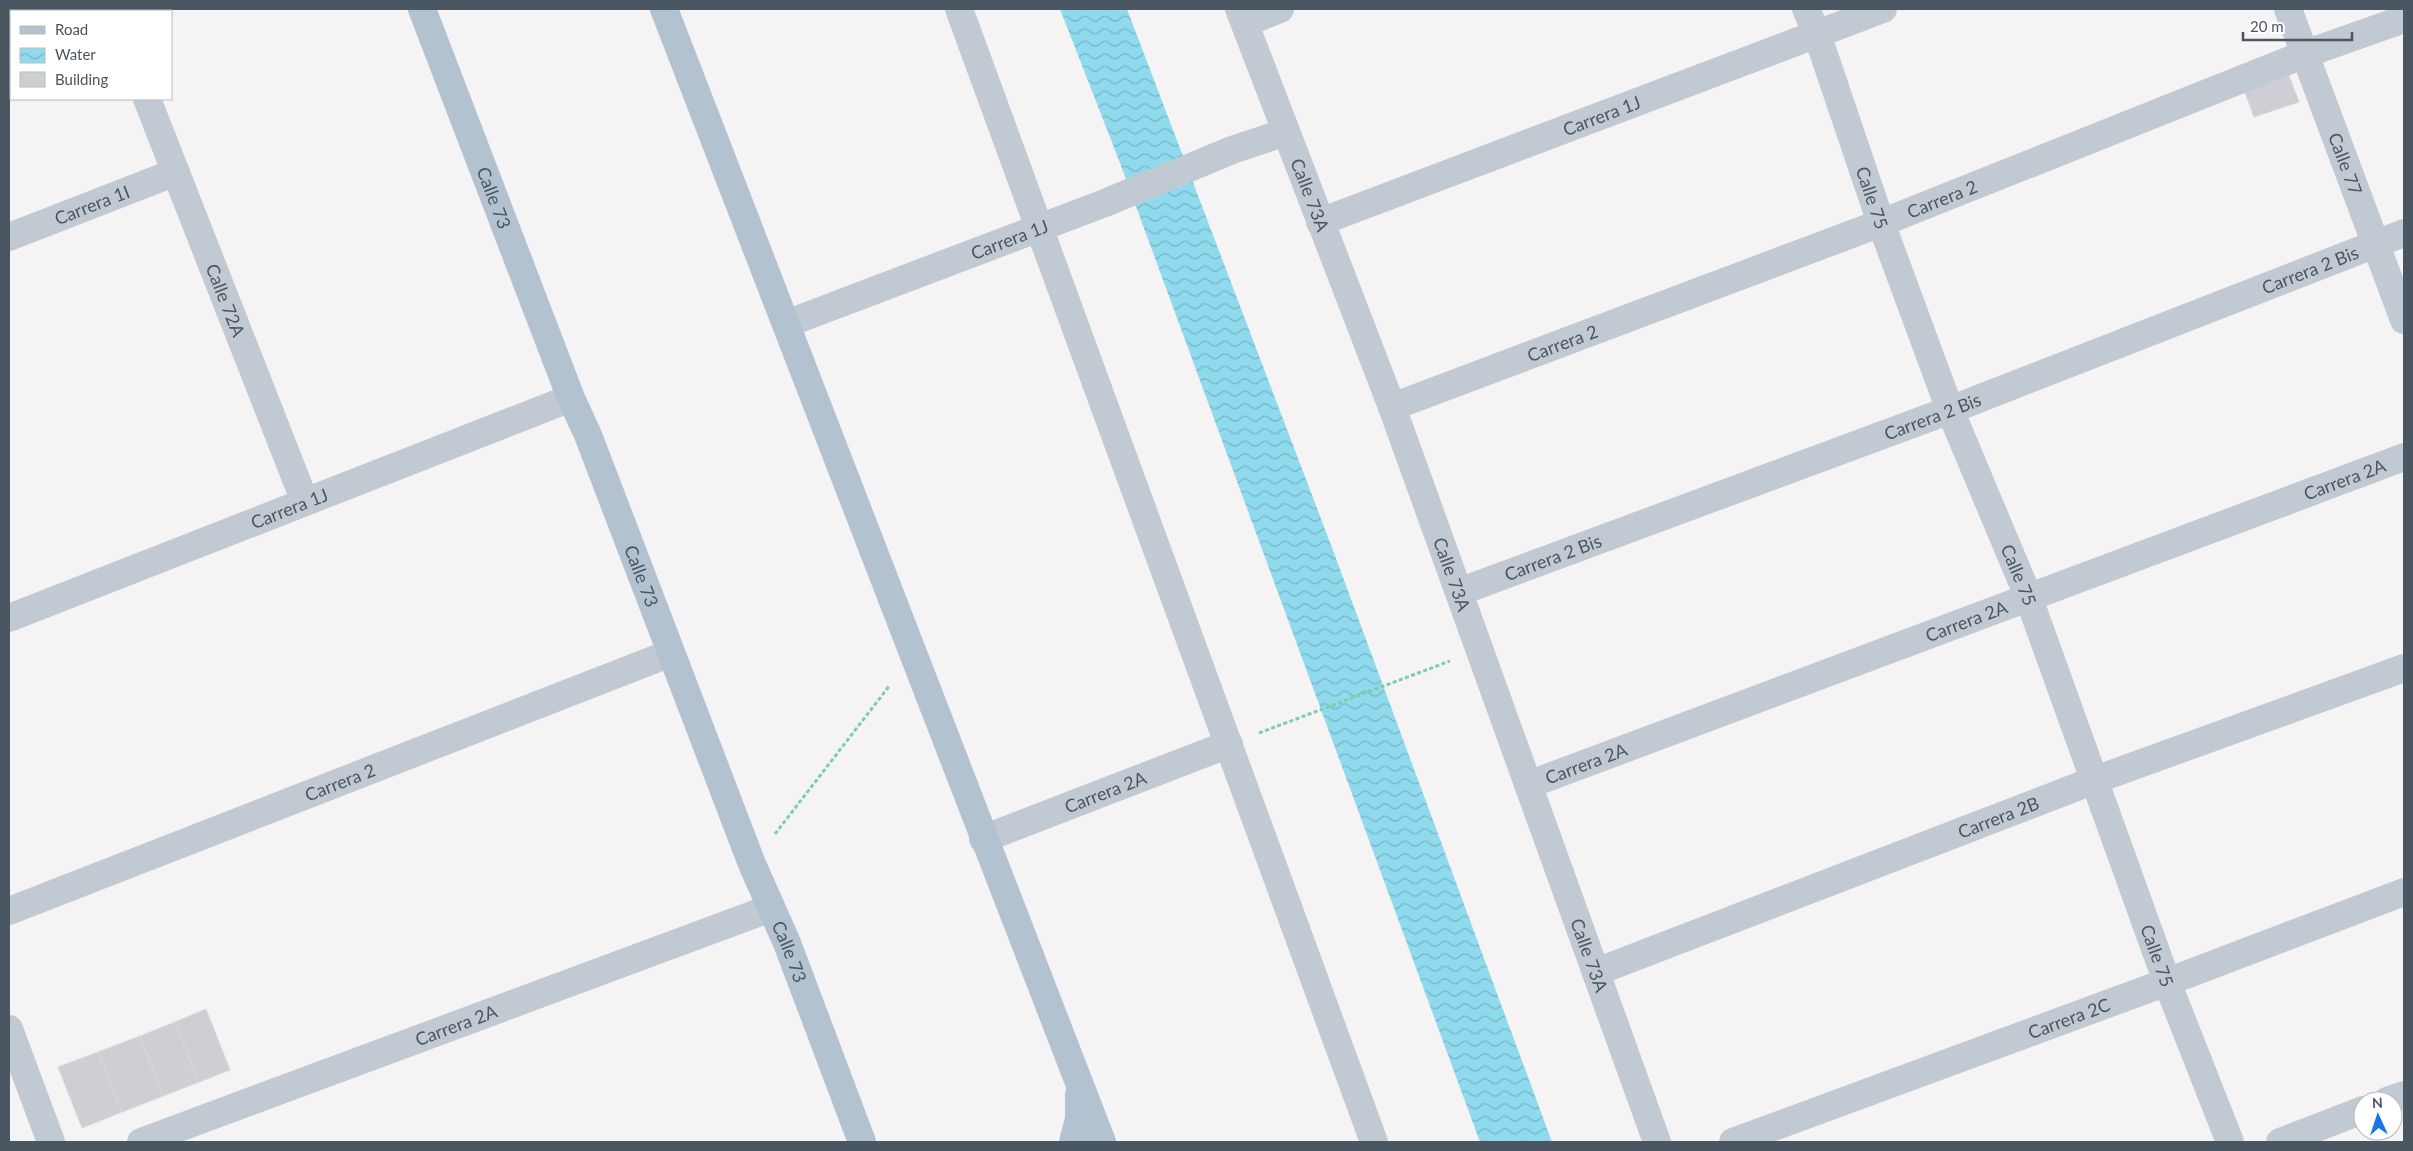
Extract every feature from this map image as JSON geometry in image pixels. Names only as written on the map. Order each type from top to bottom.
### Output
[{"type":"main road","name":"Calle 73","points":[[422,9],[570,398],[588,435],[752,864],[772,908],[862,1142]]},
{"type":"main road","points":[[664,9],[1077,1083],[1102,1142]]},
{"type":"main road","points":[[1073,1142],[1079,1119],[1080,1100],[1077,1083]]},
{"type":"street","points":[[959,9],[1374,1142]]},
{"type":"street","points":[[1242,16],[1280,9]]},
{"type":"street","name":"Calle 75","points":[[1806,9],[1817,34],[1880,223],[1950,410],[2028,596],[2167,982],[2230,1142]]},
{"type":"street","name":"Carrera 1J","points":[[1320,222],[1884,9]]},
{"type":"street","name":"Calle 77","points":[[2288,9],[2404,320]]},
{"type":"street","name":"Calle 73A","points":[[1242,16],[1392,407],[1658,1142]]},
{"type":"street","name":"Carrera 2","points":[[1392,407],[1880,223],[2304,54],[2404,19]]},
{"type":"street","name":"Calle 72A","points":[[147,100],[304,502]]},
{"type":"street","name":"Carrera 1J","points":[[786,324],[1105,203],[1232,150],[1286,132]]},
{"type":"street","name":"Carrera 1I","points":[[9,237],[176,172]]},
{"type":"street","name":"Carrera 2 Bis","points":[[1459,592],[1950,410],[2404,233]]},
{"type":"street","name":"Carrera 1J","points":[[9,618],[570,398]]},
{"type":"street","name":"Carrera 2A","points":[[1528,785],[2028,596],[2404,457]]},
{"type":"street","name":"Carrera 2","points":[[9,911],[671,653]]},
{"type":"street","name":"Carrera 2B","points":[[1596,972],[2095,780],[2404,668]]},
{"type":"street","name":"Carrera 2A","points":[[983,839],[1228,744]]},
{"type":"street","name":"Carrera 2C","points":[[1733,1142],[2167,982],[2404,892]]},
{"type":"street","name":"Carrera 2A","points":[[141,1142],[772,908]]},
{"type":"street","points":[[9,1029],[51,1142]]},
{"type":"street","points":[[2280,1142],[2353,1114]]},
{"type":"path","points":[[1294,719],[1430,668]]},
{"type":"path","points":[[774,835],[895,678]]},
{"type":"water","points":[[1060,9],[1127,9],[1334,553],[1552,1142],[1480,1142],[1120,163]]},
{"type":"building","points":[[2285,65],[2299,102],[2254,117],[2241,81]]},
{"type":"building","points":[[206,1009],[230,1070],[199,1082],[175,1022]]},
{"type":"building","points":[[175,1022],[199,1082],[163,1096],[140,1036]]},
{"type":"building","points":[[140,1036],[163,1096],[122,1112],[98,1052]]},
{"type":"building","points":[[98,1052],[122,1112],[82,1128],[58,1067]]}]
